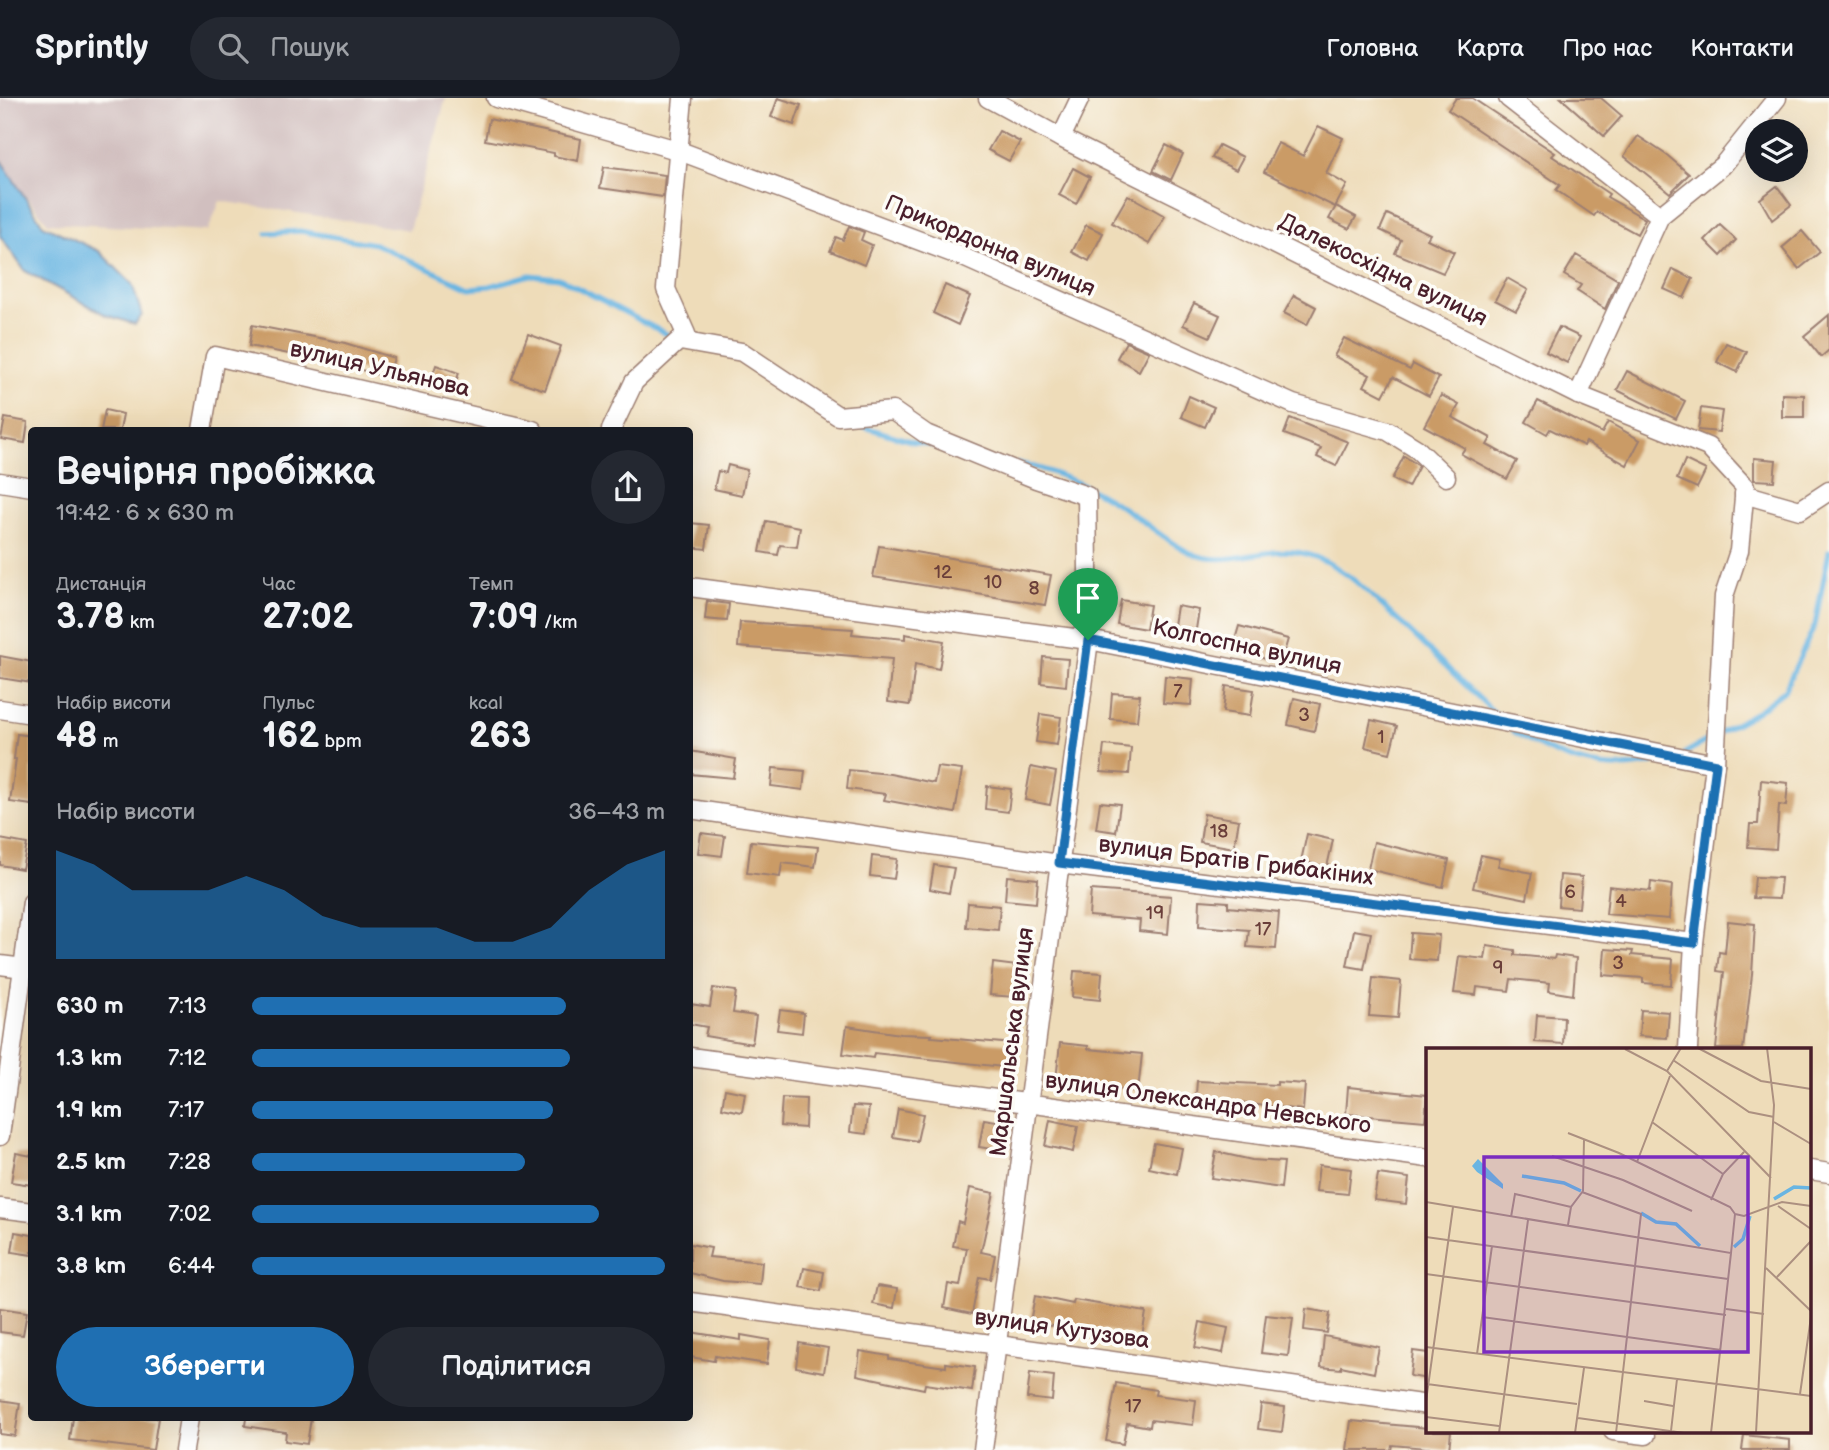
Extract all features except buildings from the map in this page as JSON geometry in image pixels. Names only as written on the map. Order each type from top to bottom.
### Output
[{"type":"street","name":"Прикордонна вулиця","points":[[496,98],[677,150],[963,257],[1293,404],[1388,431],[1417,449],[1446,477]]},
{"type":"street","points":[[612,427],[635,382],[686,334],[666,289],[684,98]]},
{"type":"street","name":"Далекосхідна вулиця","points":[[988,98],[1061,138],[1578,395],[1708,447],[1745,487],[1744,494]]},
{"type":"street","points":[[1061,138],[1080,98]]},
{"type":"street","points":[[1508,98],[1660,216]]},
{"type":"street","points":[[1578,395],[1660,216],[1723,165],[1777,98]]},
{"type":"street","name":"Маршальська вулиця","points":[[680,341],[742,352],[838,416],[893,411],[926,434],[1036,479],[1087,496],[1088,640],[983,1450]]},
{"type":"street","name":"вулиця Ульянова","points":[[203,427],[215,356],[520,427]]},
{"type":"street","points":[[0,482],[28,486]]},
{"type":"street","points":[[1688,1048],[1694,943],[1716,764],[1724,596],[1739,551],[1744,494],[1800,510],[1829,491]]},
{"type":"street","name":"Колгоспна вулиця","points":[[693,587],[1088,640],[1716,764]]},
{"type":"street","points":[[0,709],[28,713]]},
{"type":"street","name":"вулиця Братів Грибакіних","points":[[693,809],[1059,863],[1694,943]]},
{"type":"street","points":[[0,965],[27,968],[0,1136]]},
{"type":"street","name":"вулиця Олександра Невського","points":[[693,1057],[1426,1158]]},
{"type":"street","points":[[0,1208],[28,1212]]},
{"type":"street","name":"вулиця Кутузова","points":[[693,1302],[1426,1405]]},
{"type":"street","points":[[184,1450],[188,1421]]},
{"type":"street","points":[[1617,1432],[1646,1439]]},
{"type":"shaded area","points":[[0,98],[446,98],[409,230],[220,201],[208,231],[48,223],[0,165]]},
{"type":"water","points":[[0,159],[43,225],[99,251],[132,284],[142,315],[135,324],[106,315],[25,271],[0,236]]},
{"type":"waterway","points":[[267,233],[300,231],[375,244],[469,288],[490,286],[530,275],[559,278],[676,339]]},
{"type":"waterway","points":[[848,422],[936,446]]},
{"type":"waterway","points":[[1018,463],[1058,475],[1108,498],[1191,553],[1219,559],[1292,551],[1330,564],[1363,588],[1496,714]]},
{"type":"waterway","points":[[1721,732],[1755,713],[1784,691],[1815,625],[1829,551]]},
{"type":"waterway","points":[[1513,731],[1548,750],[1584,763],[1622,767],[1662,760]]},
{"type":"waterway","points":[[1685,753],[1713,737]]},
{"type":"route","points":[[1088,640],[1716,764],[1694,943],[1059,863],[1088,640]]}]
